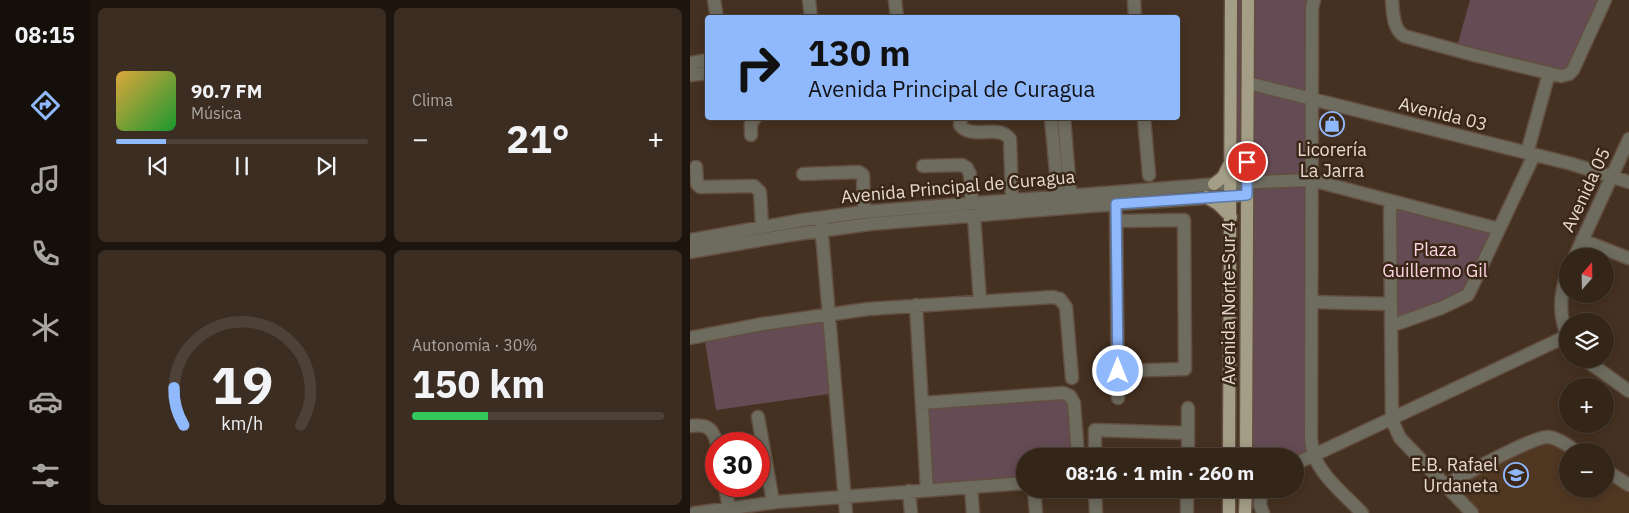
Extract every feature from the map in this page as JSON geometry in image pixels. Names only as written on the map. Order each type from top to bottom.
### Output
[{"type":"main road","name":"Avenida Norte-Sur 4","points":[[1229,448],[1231,0]]},
{"type":"main road","name":"Avenida Norte-Sur 4","points":[[1246,448],[1248,0]]},
{"type":"main road","points":[[1214,184],[1224,177],[1231,161]]},
{"type":"main road","points":[[1206,197],[1218,204],[1230,217]]},
{"type":"main road","points":[[1229,498],[1229,513]]},
{"type":"main road","points":[[1246,513],[1251,498]]},
{"type":"street","points":[[714,0],[716,15]]},
{"type":"street","points":[[809,0],[811,15]]},
{"type":"street","points":[[896,0],[897,15]]},
{"type":"street","points":[[1134,0],[1135,15]]},
{"type":"street","points":[[1314,0],[1312,8],[1311,99],[1311,439],[1314,456],[1327,476],[1362,513]]},
{"type":"street","points":[[1392,0],[1395,24],[1404,36],[1566,76],[1573,70],[1605,0]]},
{"type":"street","points":[[690,63],[705,60]]},
{"type":"street","points":[[690,75],[705,73]]},
{"type":"street","points":[[1391,326],[1441,308],[1468,295],[1531,154],[1549,73]]},
{"type":"street","name":"Avenida 03","points":[[1248,83],[1531,154],[1629,182]]},
{"type":"street","points":[[752,135],[751,123],[753,120]]},
{"type":"street","points":[[961,120],[960,125],[966,130],[981,133],[999,132],[1007,135],[1010,139],[1012,200]]},
{"type":"street","points":[[1051,120],[1064,202]]},
{"type":"street","points":[[1064,120],[1064,202]]},
{"type":"street","points":[[1144,120],[1150,175]]},
{"type":"street","name":"Avenida 05","points":[[1578,248],[1629,139]]},
{"type":"street","points":[[923,166],[962,165],[968,168],[980,301]]},
{"type":"street","points":[[696,167],[696,184],[700,187],[754,186],[760,192],[762,227]]},
{"type":"street","points":[[803,174],[859,172],[863,175],[864,212]]},
{"type":"street","points":[[1231,189],[1247,182],[1311,180],[1499,229]]},
{"type":"street","name":"Avenida Principal de Curagua","points":[[690,240],[762,227],[870,224],[973,210],[1116,198],[1214,184],[1231,189]]},
{"type":"street","points":[[1231,189],[1247,195]]},
{"type":"street","name":"Avenida Principal de Curagua","points":[[1116,198],[1206,197],[1231,189]]},
{"type":"street","points":[[1116,198],[1118,398]]},
{"type":"street","name":"Avenida Principal de Curagua","points":[[690,252],[821,224],[864,212],[973,210],[1012,200],[1064,202]]},
{"type":"street","points":[[1390,201],[1392,420],[1400,438],[1472,513]]},
{"type":"street","points":[[1116,221],[1184,220],[1185,369],[1118,371]]},
{"type":"street","points":[[821,224],[846,513]]},
{"type":"street","points":[[1582,240],[1628,258]]},
{"type":"street","points":[[690,338],[762,324],[829,314],[916,305],[1048,296],[1062,301],[1067,312],[1072,378]]},
{"type":"street","points":[[1311,302],[1391,304]]},
{"type":"street","points":[[916,305],[927,490]]},
{"type":"street","points":[[1304,460],[1559,341]]},
{"type":"street","points":[[1597,368],[1629,390]]},
{"type":"street","points":[[922,403],[1063,393],[1070,396],[1074,402],[1077,448]]},
{"type":"street","points":[[1188,408],[1188,448]]},
{"type":"street","points":[[758,416],[780,505]]},
{"type":"street","points":[[690,426],[701,425],[708,427],[712,432]]},
{"type":"street","points":[[1095,448],[1095,430],[1188,433]]},
{"type":"street","points":[[1445,485],[1542,437],[1562,443]]},
{"type":"street","points":[[1614,476],[1629,485]]},
{"type":"street","points":[[696,513],[780,505],[844,496],[1016,484]]},
{"type":"street","points":[[971,487],[973,513]]},
{"type":"street","points":[[910,491],[911,513]]},
{"type":"street","points":[[725,497],[725,510]]},
{"type":"street","points":[[1035,498],[1036,513]]},
{"type":"street","points":[[1096,498],[1096,513]]},
{"type":"street","points":[[1187,498],[1187,513]]},
{"type":"street","points":[[1257,498],[1263,513]]},
{"type":"shaded area","name":"E.B. Rafael Urdaneta","points":[[1542,437],[1559,446],[1559,498],[1614,498],[1614,476],[1629,485],[1629,513],[1472,513],[1445,485]]},
{"type":"green space","points":[[1231,0],[1314,0],[1313,449],[1304,456],[1304,448],[1246,448],[1247,182],[1231,183]]},
{"type":"green space","points":[[1470,0],[1605,0],[1569,74],[1456,50]]},
{"type":"green space","name":"Plaza Guillermo Gil","points":[[1390,201],[1499,229],[1471,291],[1391,326]]},
{"type":"green space","points":[[829,314],[836,393],[716,410],[704,335]]},
{"type":"green space","points":[[1070,396],[1077,448],[1016,448],[1016,484],[927,490],[922,403]]},
{"type":"place","name":"Licorería La Jarra","points":[[1332,124]]},
{"type":"place","name":"E.B. Rafael Urdaneta","points":[[1516,475]]},
{"type":"route","points":[[1118,371],[1116,204],[1247,195],[1247,162]]}]
